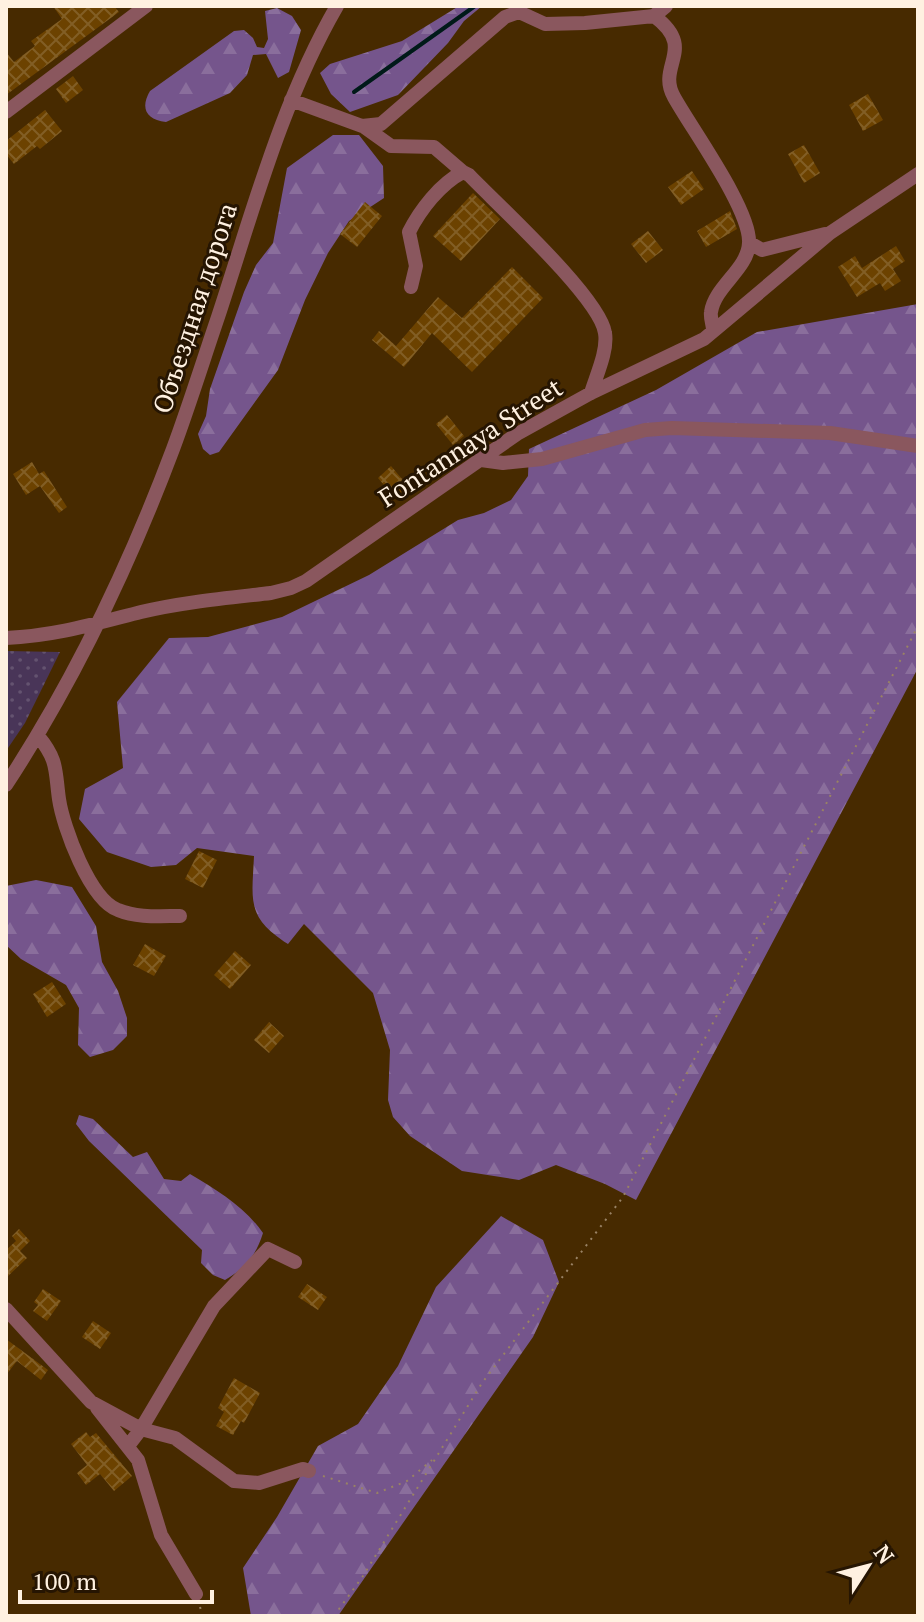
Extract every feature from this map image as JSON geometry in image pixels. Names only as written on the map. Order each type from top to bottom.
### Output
[{"type":"street","points":[[6,112],[146,6]]},
{"type":"street","name":"Объездная дорога","points":[[6,785],[70,681],[173,449],[260,183],[331,7]]},
{"type":"street","points":[[362,126],[381,124],[505,17],[519,12],[545,24],[626,21],[660,11],[676,46],[670,76],[672,94],[699,134],[745,221],[750,243],[742,262],[711,311],[713,330]]},
{"type":"street","points":[[291,100],[362,126],[391,146],[434,147],[469,175],[574,282],[598,315],[605,334],[591,393]]},
{"type":"street","points":[[411,287],[416,266],[409,232],[418,215],[455,176],[463,172]]},
{"type":"street","name":"Fontannaya Street","points":[[6,638],[42,637],[143,612],[291,588],[306,581],[517,434],[591,393],[704,339],[830,233],[918,174]]},
{"type":"street","points":[[750,243],[762,250],[830,233]]},
{"type":"street","points":[[481,460],[503,463],[542,459],[645,430],[672,428],[830,433],[918,446]]},
{"type":"street","points":[[38,736],[57,767],[59,800],[68,830],[97,892],[116,910],[132,914],[180,916]]},
{"type":"street","points":[[128,1446],[214,1306],[268,1249],[295,1262]]},
{"type":"street","points":[[6,1309],[91,1402],[138,1460],[161,1535],[196,1594]]},
{"type":"street","points":[[91,1402],[141,1429],[175,1438],[234,1481],[259,1483],[303,1469],[309,1471]]},
{"type":"path","points":[[334,1616],[363,1576],[482,1383],[623,1197],[918,626]]},
{"type":"path","points":[[309,1471],[377,1493],[407,1481],[436,1457]]},
{"type":"shaded area","points":[[6,651],[60,652],[25,723],[6,751]]},
{"type":"green space","points":[[459,6],[482,6],[464,21],[448,43],[398,95],[350,112],[331,94],[320,73],[330,64],[402,41]]},
{"type":"green space","points":[[277,8],[292,16],[301,30],[289,72],[278,78],[266,54],[253,55],[247,75],[230,93],[166,122],[150,116],[145,103],[150,91],[234,31],[244,30],[257,47],[264,48],[268,39],[265,11]]},
{"type":"green space","points":[[333,135],[359,135],[383,166],[384,198],[349,221],[328,253],[305,300],[278,370],[219,452],[210,455],[203,449],[198,434],[206,416],[210,389],[244,292],[256,265],[273,243],[287,168]]},
{"type":"green space","points":[[918,304],[918,668],[636,1200],[556,1165],[519,1180],[462,1171],[410,1136],[393,1117],[388,1100],[390,1050],[373,993],[304,924],[288,944],[265,925],[254,907],[254,856],[197,848],[176,865],[151,867],[107,852],[79,819],[85,789],[123,768],[117,702],[169,638],[208,637],[282,617],[369,575],[458,520],[484,513],[511,500],[528,476],[529,449],[656,390],[757,332]]},
{"type":"green space","points":[[36,880],[72,887],[96,926],[102,962],[118,991],[127,1018],[127,1036],[113,1050],[90,1057],[78,1045],[79,1008],[66,985],[21,959],[6,945],[6,886]]},
{"type":"green space","points":[[79,1115],[93,1119],[133,1157],[147,1152],[164,1179],[181,1181],[190,1174],[239,1207],[256,1223],[263,1233],[257,1248],[239,1271],[225,1280],[213,1275],[201,1263],[202,1250],[89,1141],[76,1124]]},
{"type":"green space","points":[[501,1216],[543,1240],[559,1282],[533,1337],[338,1616],[251,1616],[243,1568],[318,1446],[358,1424],[398,1366],[436,1287]]},
{"type":"building","points":[[53,6],[114,6],[119,12],[6,95],[6,52],[14,62],[35,46],[31,41],[62,19]]},
{"type":"building","points":[[73,76],[83,90],[66,103],[56,89]]},
{"type":"building","points":[[868,94],[883,120],[863,131],[849,105]]},
{"type":"building","points":[[45,110],[62,131],[14,164],[6,154],[6,141]]},
{"type":"building","points":[[804,145],[820,173],[804,183],[788,154]]},
{"type":"building","points":[[692,171],[704,189],[681,205],[668,187]]},
{"type":"building","points":[[473,193],[500,219],[461,261],[433,236]]},
{"type":"building","points":[[365,202],[382,216],[357,247],[340,234]]},
{"type":"building","points":[[730,211],[737,229],[706,247],[697,231]]},
{"type":"building","points":[[648,231],[663,250],[646,263],[631,244]]},
{"type":"building","points":[[896,246],[905,261],[893,269],[901,281],[885,291],[880,283],[857,297],[838,267],[855,256],[862,268]]},
{"type":"building","points":[[512,267],[543,298],[472,372],[432,333],[404,367],[372,340],[379,331],[396,346],[438,297],[462,318]]},
{"type":"building","points":[[447,415],[464,436],[453,445],[436,424]]},
{"type":"building","points":[[32,462],[39,474],[44,471],[67,507],[59,513],[40,486],[26,495],[13,474]]},
{"type":"building","points":[[391,466],[408,486],[395,498],[378,478]]},
{"type":"building","points":[[199,851],[217,860],[203,888],[185,879]]},
{"type":"building","points":[[145,944],[166,956],[154,976],[133,965]]},
{"type":"building","points":[[235,951],[251,965],[230,989],[214,975]]},
{"type":"building","points":[[52,982],[66,1004],[47,1017],[33,994]]},
{"type":"building","points":[[269,1022],[284,1036],[269,1053],[254,1040]]},
{"type":"building","points":[[19,1229],[30,1241],[20,1251],[27,1258],[6,1278],[6,1250],[16,1241],[12,1236]]},
{"type":"building","points":[[307,1284],[327,1297],[318,1310],[298,1297]]},
{"type":"building","points":[[43,1289],[61,1301],[47,1321],[33,1311],[38,1305],[34,1302]]},
{"type":"building","points":[[93,1321],[111,1333],[100,1349],[82,1337]]},
{"type":"building","points":[[6,1339],[48,1370],[41,1380],[17,1361],[6,1375]]},
{"type":"building","points":[[234,1378],[260,1393],[244,1423],[241,1421],[233,1435],[216,1426],[224,1412],[218,1408]]},
{"type":"building","points":[[86,1432],[90,1437],[96,1433],[132,1476],[114,1491],[100,1474],[86,1485],[77,1473],[87,1465],[71,1444]]},
{"type":"waterway","points":[[354,92],[475,6]]}]
